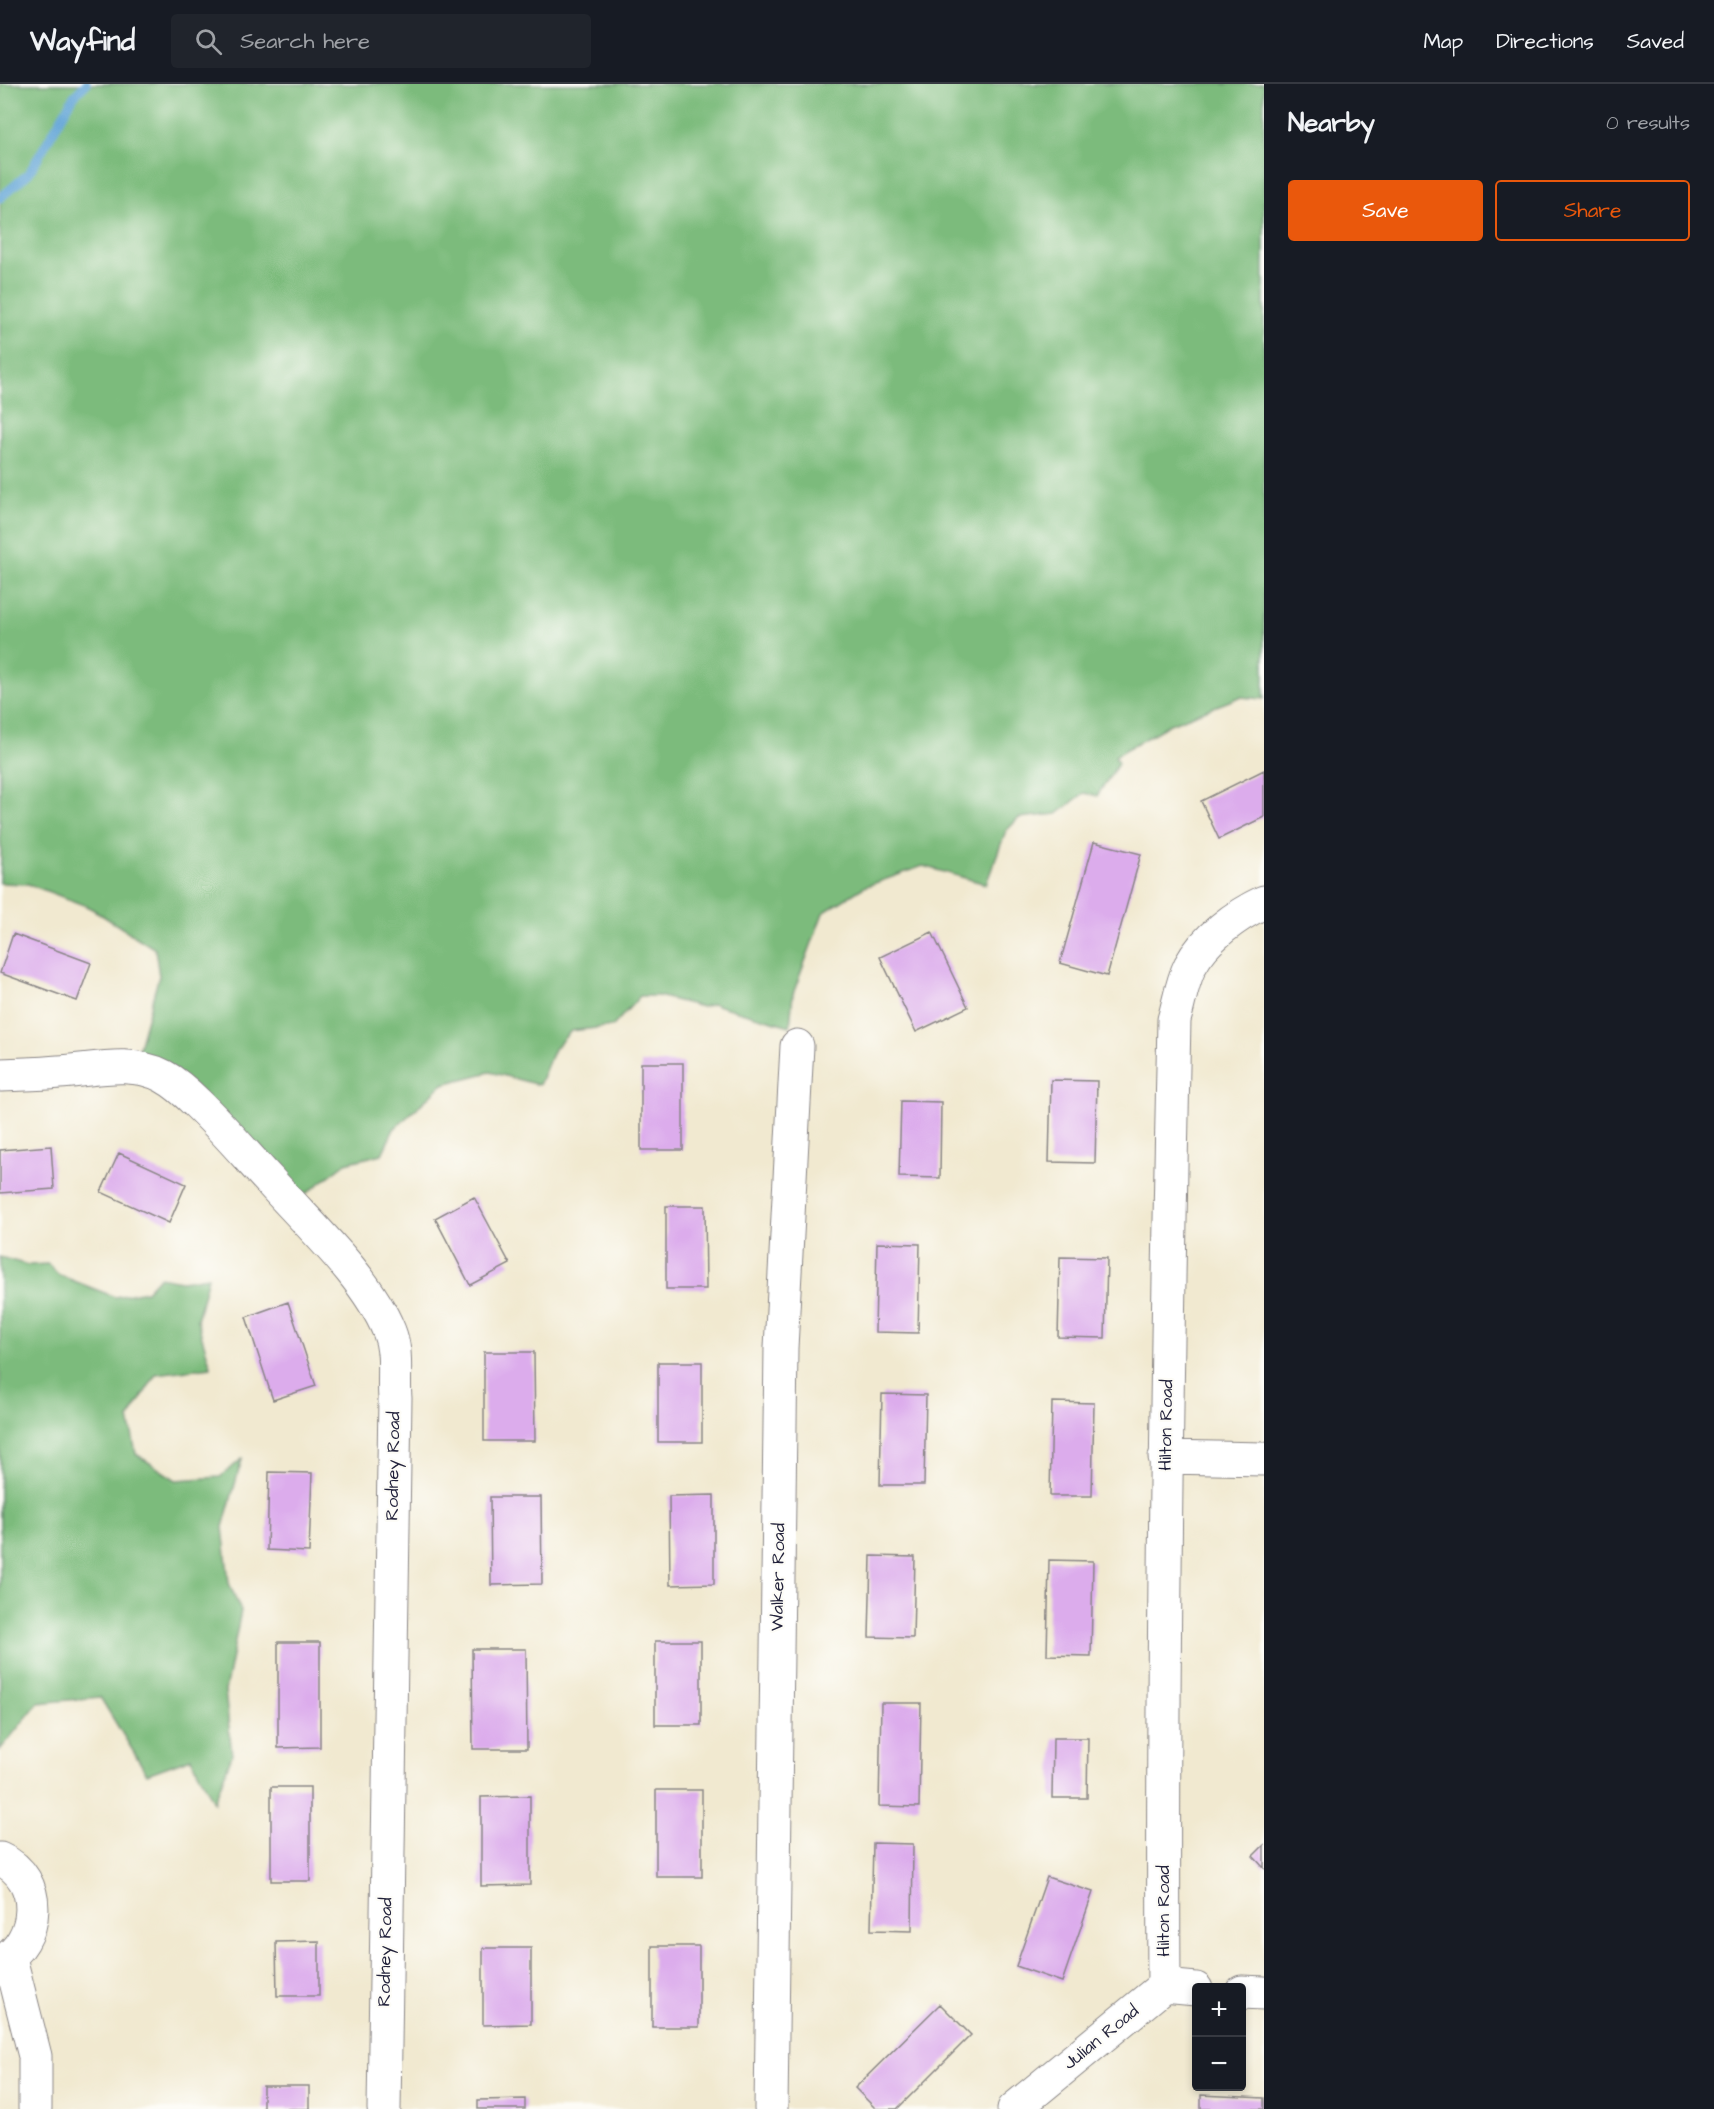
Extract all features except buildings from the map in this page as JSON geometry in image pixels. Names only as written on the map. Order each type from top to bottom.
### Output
[{"type":"street","name":"Hilton Road","points":[[1164,1986],[1165,1457],[1174,1020],[1189,967],[1203,948],[1234,920],[1264,902]]},
{"type":"street","name":"Walker Road","points":[[771,2109],[781,1348],[797,1046]]},
{"type":"street","name":"Rodney Road","points":[[0,1075],[124,1066],[163,1076],[179,1087],[223,1128],[330,1247],[368,1292],[389,1332],[396,1369],[386,1870],[384,2109]]},
{"type":"street","points":[[1165,1457],[1264,1459]]},
{"type":"street","points":[[0,1859],[18,1873],[28,1889],[32,1907],[31,1926],[23,1944],[5,1960],[35,2056],[35,2109]]},
{"type":"street","points":[[1164,1986],[1192,1989]]},
{"type":"street","name":"Julian Road","points":[[1014,2109],[1164,1986]]},
{"type":"street","points":[[1246,1992],[1264,1993]]},
{"type":"green space","points":[[0,84],[1264,84],[1264,699],[1240,697],[1170,724],[1115,756],[1118,764],[1097,796],[1084,793],[1057,814],[1019,818],[1006,831],[986,884],[923,866],[864,887],[823,913],[793,994],[790,1026],[713,1004],[702,1007],[658,996],[640,996],[613,1026],[571,1031],[554,1049],[539,1085],[490,1072],[443,1084],[394,1129],[382,1154],[346,1163],[293,1204],[134,1064],[159,976],[155,949],[89,907],[28,884],[0,883]]},
{"type":"green space","points":[[0,1257],[28,1265],[48,1264],[59,1275],[115,1297],[146,1291],[159,1277],[182,1281],[208,1277],[197,1320],[211,1367],[156,1374],[129,1418],[136,1454],[176,1480],[220,1477],[242,1459],[223,1527],[229,1583],[241,1611],[225,1691],[232,1755],[214,1802],[191,1758],[147,1774],[100,1697],[38,1703],[0,1750]]},
{"type":"waterway","points":[[0,198],[29,173],[74,96],[86,84]]}]
